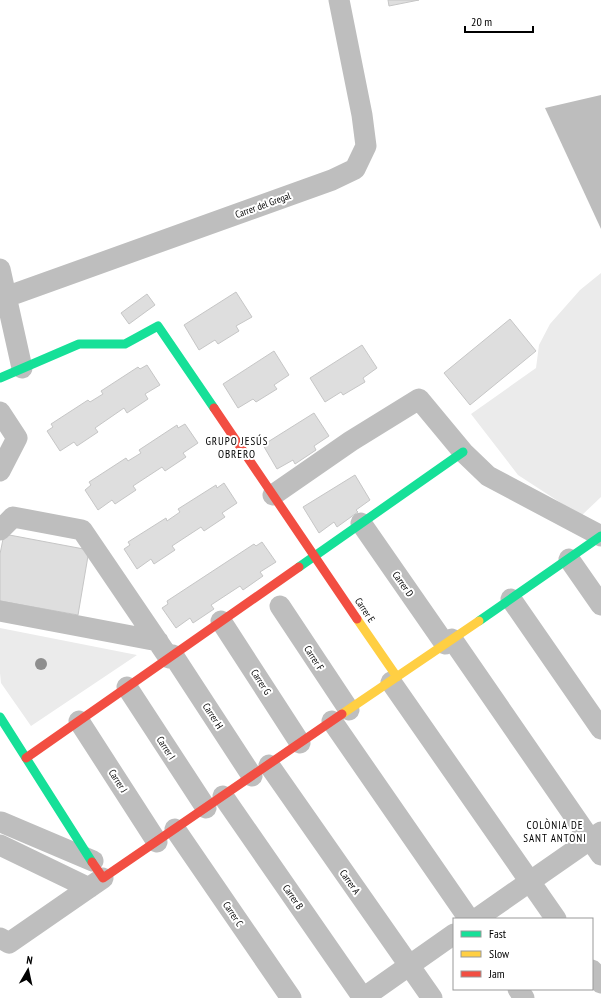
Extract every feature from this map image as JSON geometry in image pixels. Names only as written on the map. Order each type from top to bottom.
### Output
[{"type":"street","name":"Carrer del Gregal","points":[[5,305],[332,180],[355,169],[366,146],[362,115],[339,0]]},
{"type":"street","points":[[0,269],[5,305],[22,368],[0,378]]},
{"type":"street","name":"Carrer E","points":[[22,368],[79,344],[125,344],[158,326],[314,556],[394,679]]},
{"type":"street","points":[[0,938],[9,943],[95,876],[157,842],[601,536],[488,476],[463,452],[419,399],[351,441],[273,495]]},
{"type":"street","points":[[0,412],[17,438],[0,471]]},
{"type":"street","points":[[26,758],[127,687],[167,651],[221,621],[463,452]]},
{"type":"street","name":"Carrer H","points":[[0,530],[13,517],[82,530],[167,651],[260,771]]},
{"type":"street","name":"Carrer D","points":[[361,524],[597,842]]},
{"type":"street","points":[[569,559],[601,604]]},
{"type":"street","points":[[511,599],[601,729]]},
{"type":"street","name":"Carrer F","points":[[280,606],[341,716],[468,918]]},
{"type":"street","points":[[0,611],[167,651]]},
{"type":"street","name":"Carrer G","points":[[221,621],[300,743]]},
{"type":"street","points":[[394,679],[555,918]]},
{"type":"street","name":"Carrer I","points":[[127,687],[206,808]]},
{"type":"street","points":[[0,717],[26,758],[95,876]]},
{"type":"street","name":"Carrer J","points":[[79,721],[157,842]]},
{"type":"street","name":"Carrer A","points":[[260,771],[432,998]]},
{"type":"street","name":"Carrer B","points":[[223,796],[363,998]]},
{"type":"street","points":[[0,820],[95,876]]},
{"type":"street","name":"Carrer C","points":[[176,829],[291,998]]},
{"type":"street","points":[[477,918],[530,881],[597,842]]},
{"type":"street","points":[[3,851],[95,876]]},
{"type":"street","points":[[363,998],[453,935]]},
{"type":"street","points":[[593,971],[601,983]]},
{"type":"shaded area","points":[[601,95],[601,229],[545,108]]},
{"type":"shaded area","points":[[601,273],[601,497],[581,516],[518,475],[471,414],[536,368],[539,345],[550,324],[580,290]]},
{"type":"shaded area","points":[[0,628],[137,655],[31,726],[1,683]]},
{"type":"building","points":[[388,0],[419,0],[389,6]]},
{"type":"building","points":[[236,292],[252,317],[236,326],[239,331],[218,344],[215,340],[199,350],[184,325]]},
{"type":"building","points":[[147,294],[155,305],[129,324],[121,313]]},
{"type":"building","points":[[510,319],[536,351],[470,405],[444,373]]},
{"type":"building","points":[[362,345],[377,368],[363,378],[365,382],[343,395],[341,392],[325,402],[310,378]]},
{"type":"building","points":[[274,351],[289,375],[274,385],[277,389],[256,402],[253,399],[238,408],[223,384]]},
{"type":"building","points":[[147,365],[160,385],[145,394],[148,399],[127,413],[124,408],[95,428],[98,432],[77,446],[74,442],[60,451],[47,431],[53,427],[51,424],[88,400],[90,402],[103,394],[101,391],[138,367],[140,369]]},
{"type":"building","points":[[314,413],[329,436],[314,446],[316,450],[295,464],[293,460],[277,469],[263,445]]},
{"type":"building","points":[[185,424],[198,443],[183,453],[186,457],[165,471],[162,467],[133,486],[136,490],[115,504],[112,500],[98,510],[85,490],[91,485],[89,482],[126,458],[128,461],[141,453],[139,450],[177,425],[178,428]]},
{"type":"building","points":[[355,475],[370,500],[356,510],[358,512],[337,527],[334,522],[319,533],[303,507]]},
{"type":"building","points":[[224,483],[237,503],[222,513],[225,517],[204,531],[201,527],[172,546],[175,550],[154,564],[151,559],[137,569],[124,549],[130,545],[128,542],[166,518],[167,521],[180,512],[178,509],[216,485],[217,488]]},
{"type":"building","points":[[4,534],[89,550],[78,615],[0,601],[0,554]]},
{"type":"building","points":[[262,542],[276,562],[260,572],[263,576],[243,590],[240,586],[211,605],[214,609],[193,623],[190,618],[176,628],[162,608],[168,604],[167,601],[254,544],[256,546]]},
{"type":"traffic: fast","points":[[0,378],[79,344],[125,344],[158,326],[214,408]]},
{"type":"traffic: fast","points":[[299,567],[463,452]]},
{"type":"traffic: fast","points":[[479,621],[601,536]]},
{"type":"traffic: fast","points":[[0,717],[92,862]]},
{"type":"traffic: slow","points":[[357,619],[397,677]]},
{"type":"traffic: slow","points":[[342,714],[479,621]]},
{"type":"traffic: jam","points":[[214,408],[357,619]]},
{"type":"traffic: jam","points":[[26,758],[299,567]]},
{"type":"traffic: jam","points":[[92,862],[103,878],[342,714]]},
{"type":"district","name":"GRUPO JESÚS OBRERO","points":[[237,447]]},
{"type":"district","name":"COLÒNIA DE SANT ANTONI","points":[[555,831]]}]
